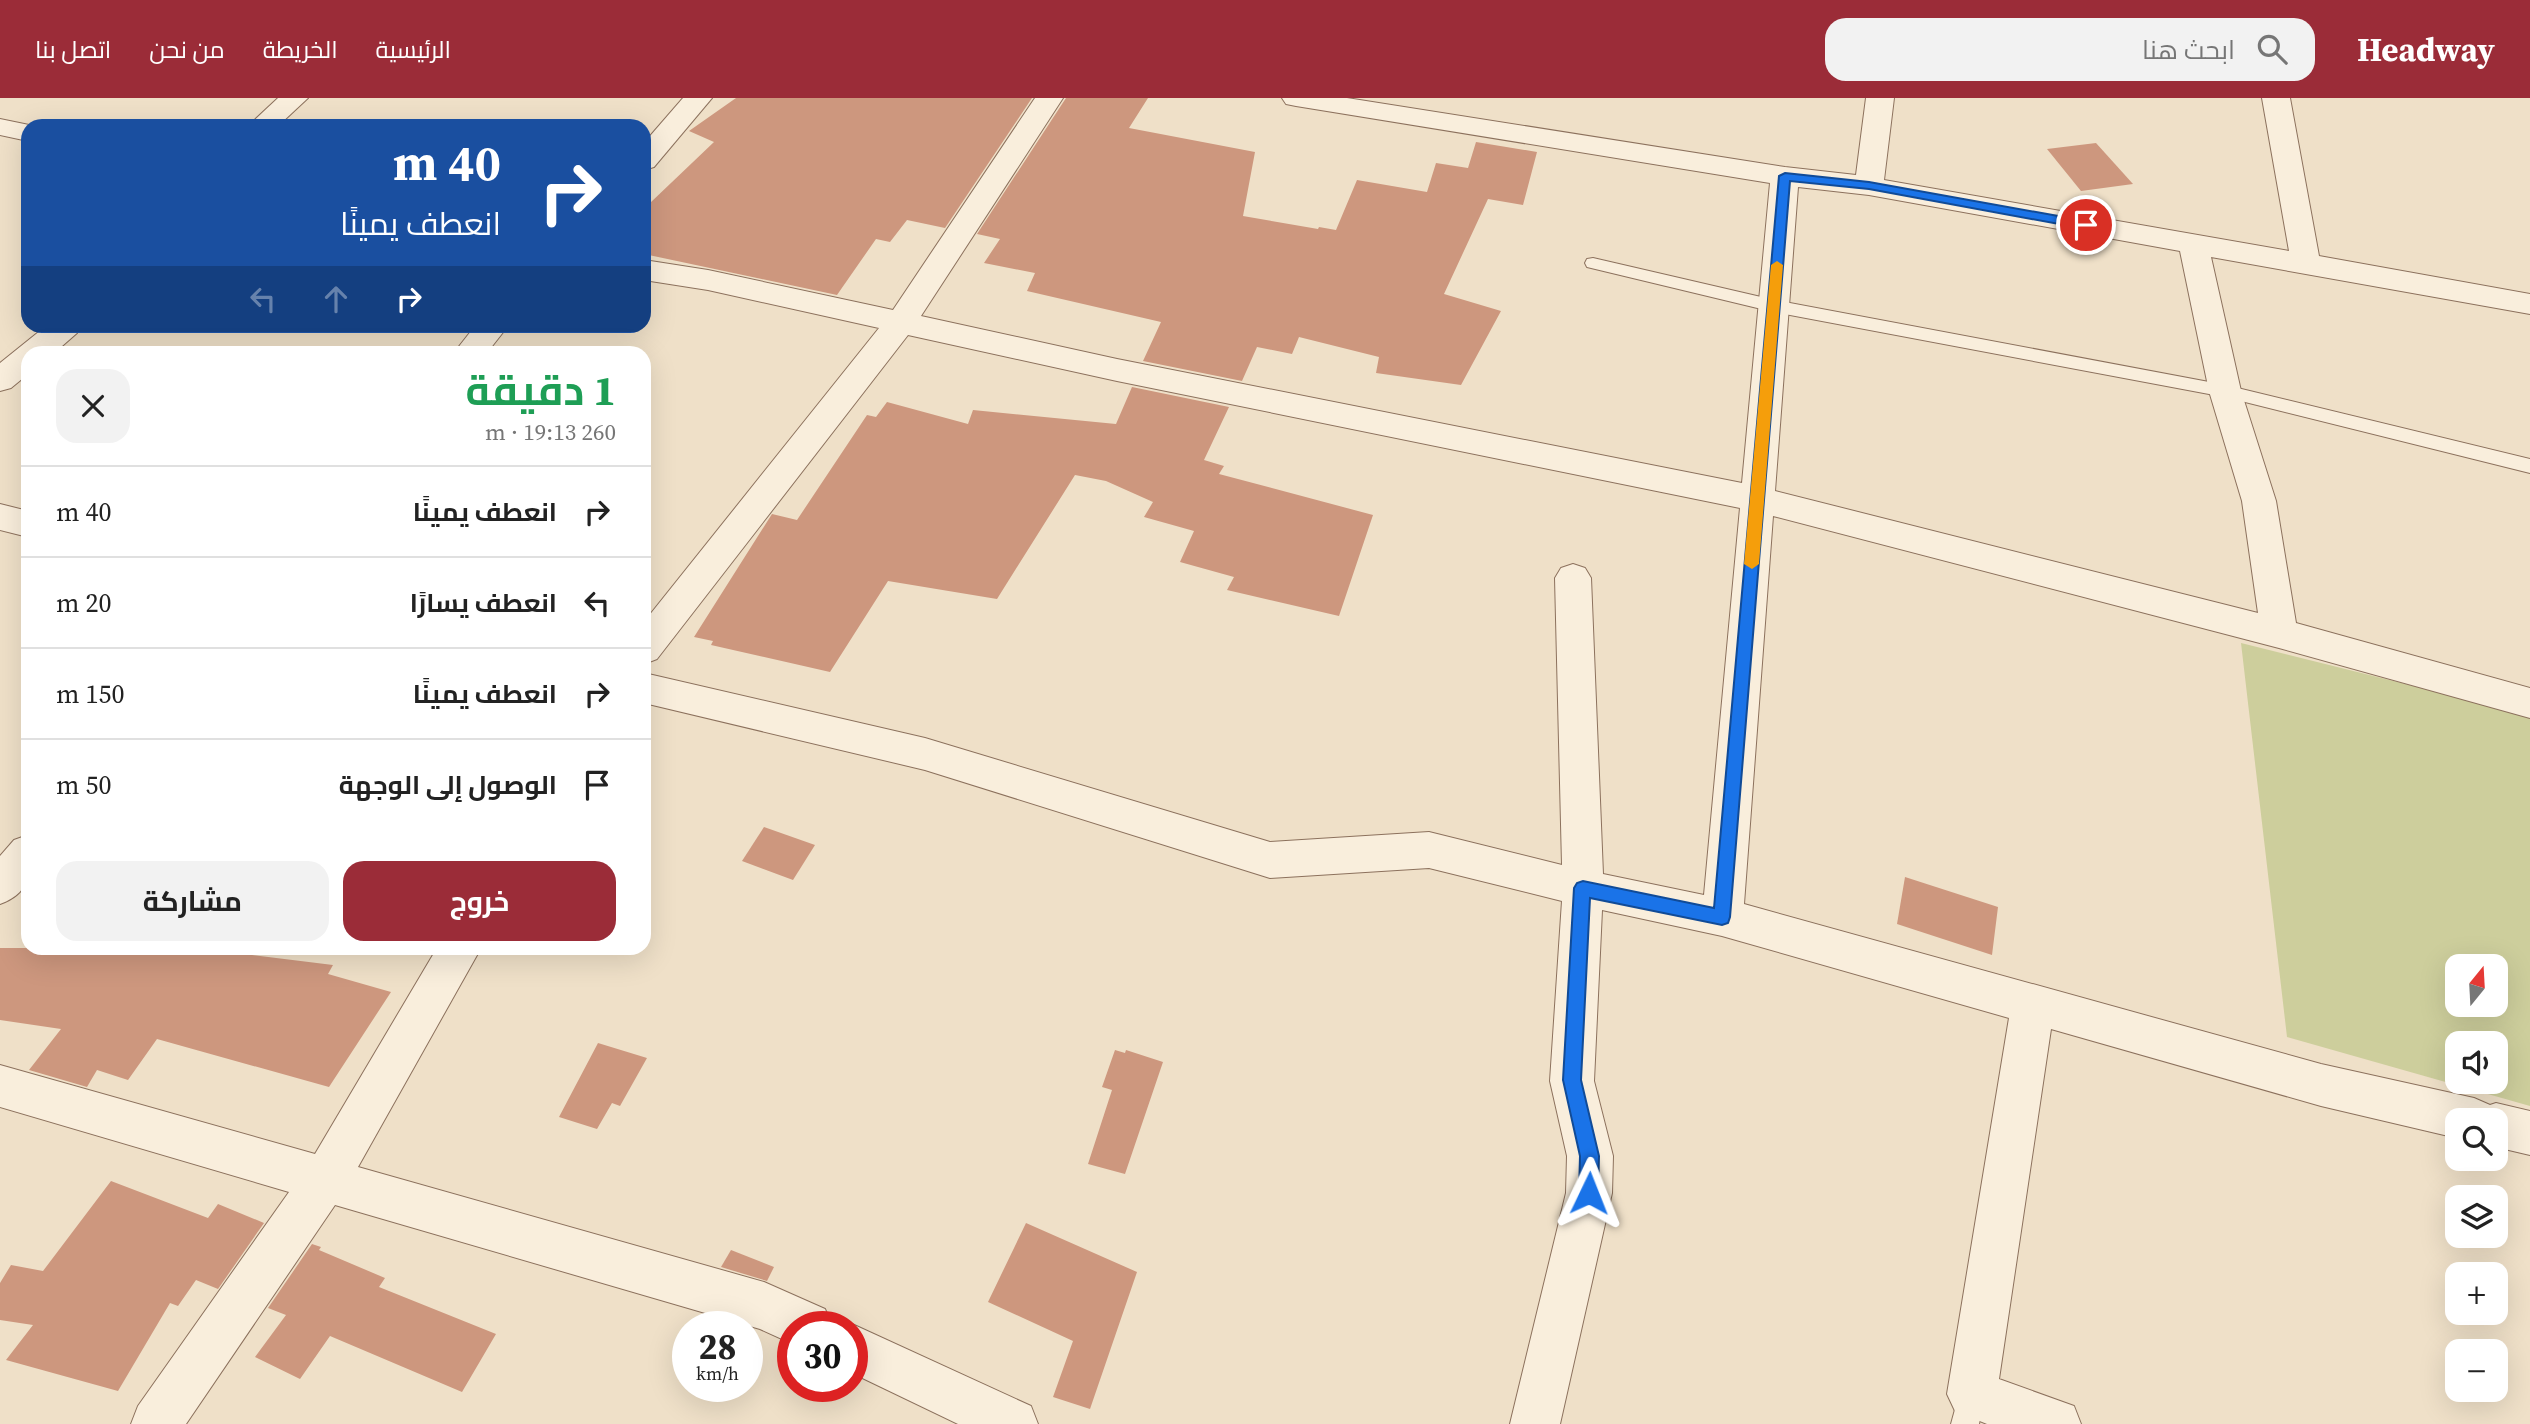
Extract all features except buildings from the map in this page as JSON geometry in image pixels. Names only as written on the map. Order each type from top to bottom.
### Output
[{"type":"street","points":[[270,119],[294,98]]},
{"type":"street","points":[[651,153],[698,98]]},
{"type":"street","points":[[651,640],[901,322],[1049,98]]},
{"type":"street","points":[[1296,98],[1785,176],[1869,186],[2530,304]]},
{"type":"street","points":[[1869,186],[1880,98]]},
{"type":"street","points":[[2276,98],[2306,265]]},
{"type":"street","points":[[0,127],[21,132]]},
{"type":"street","points":[[1722,917],[1785,176]]},
{"type":"street","points":[[2194,245],[2225,391],[2259,501],[2279,633]]},
{"type":"street","points":[[651,271],[708,280],[1185,384],[1757,499],[2279,633],[2530,702]]},
{"type":"street","points":[[42,346],[58,333]]},
{"type":"street","points":[[0,380],[21,363]]},
{"type":"street","points":[[0,517],[21,522]]},
{"type":"street","points":[[1535,1424],[1589,1193],[1590,1156],[1572,1080],[1583,888],[1573,578]]},
{"type":"street","points":[[651,690],[925,754],[1270,860],[1429,850],[1583,888],[1722,917],[2320,1085],[2445,1113]]},
{"type":"street","points":[[0,886],[21,861]]},
{"type":"street","points":[[156,1424],[325,1180],[456,955]]},
{"type":"street","points":[[2033,1004],[1968,1409],[2056,1424]]},
{"type":"street","points":[[0,1086],[777,1312]]},
{"type":"street","points":[[2508,1128],[2530,1133]]},
{"type":"street","points":[[868,1356],[1013,1424]]},
{"type":"lane","points":[[1592,263],[1774,306],[2225,391],[2530,466]]},
{"type":"green space","points":[[2241,643],[2530,715],[2530,1106],[2488,1094],[2508,1094],[2508,1031],[2445,1031],[2445,1082],[2287,1037]]},
{"type":"slow traffic","points":[[1752,564],[1777,265]]},
{"type":"route","points":[[1589,1193],[1590,1156],[1572,1080],[1583,888],[1722,917],[1785,176],[1869,186],[2086,225]]}]
